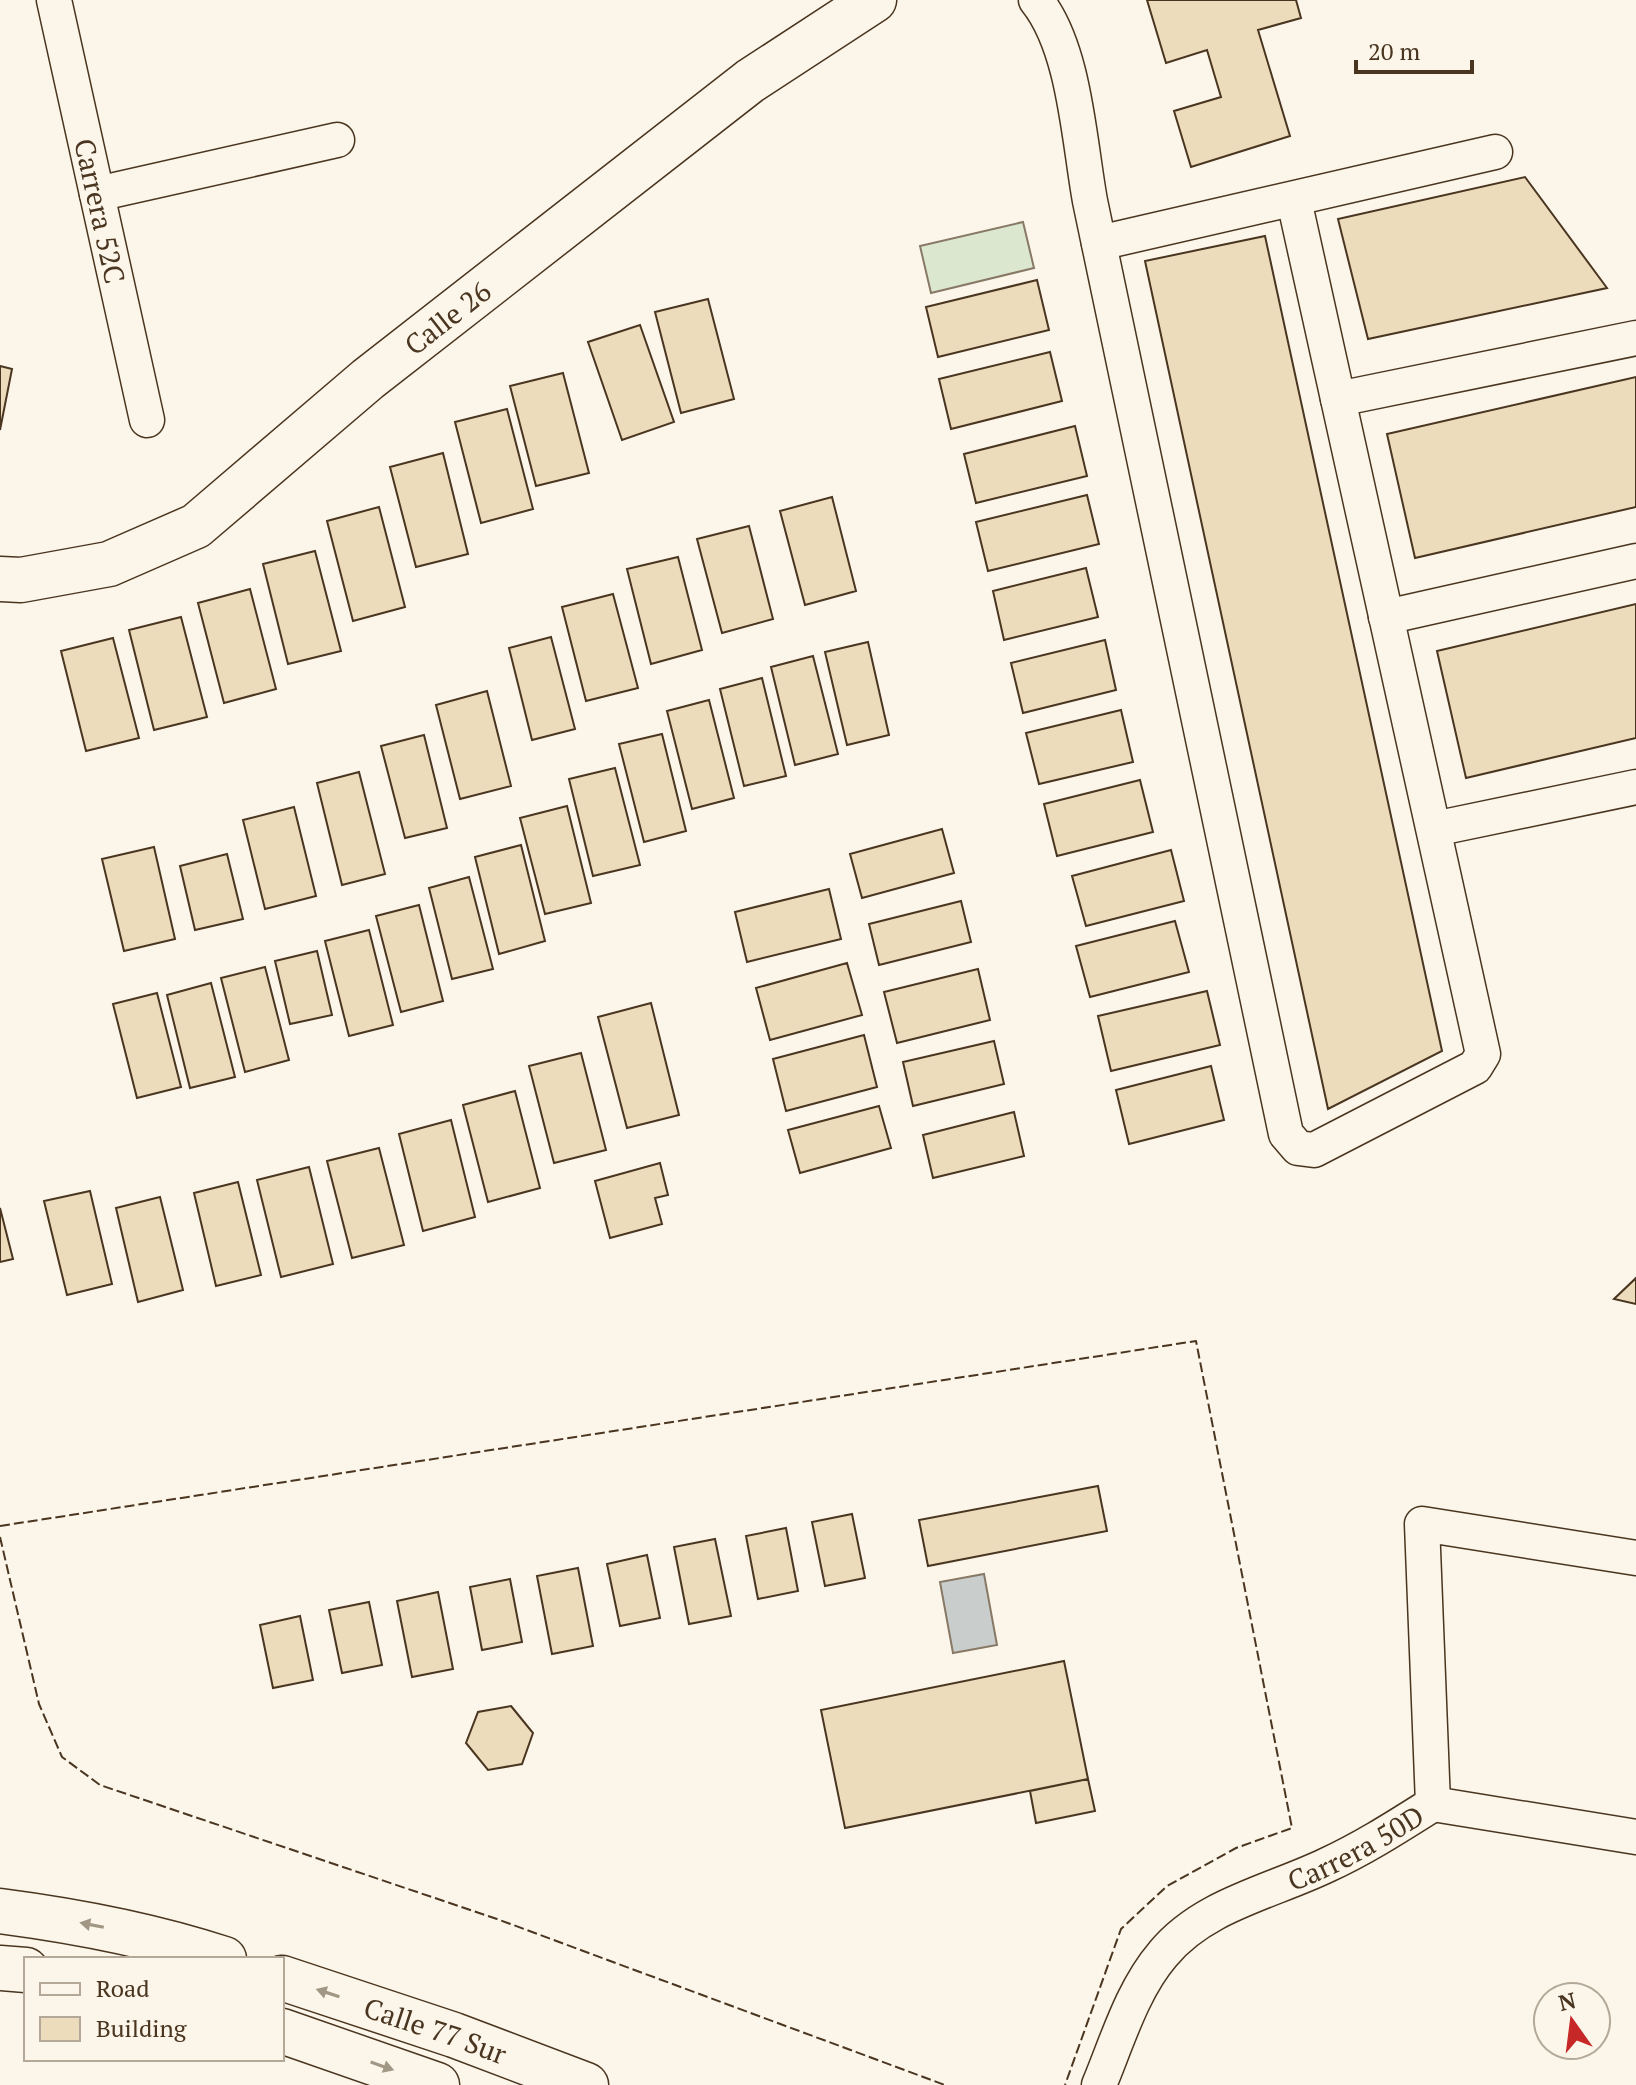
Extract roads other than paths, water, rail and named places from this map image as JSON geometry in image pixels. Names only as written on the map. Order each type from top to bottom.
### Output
[{"type":"street","name":"Carrera 52C","points":[[54,0],[147,420]]},
{"type":"street","name":"Calle 26","points":[[0,579],[21,580],[109,564],[196,526],[368,379],[750,81],[874,0]]},
{"type":"street","points":[[1036,0],[1052,27],[1065,67],[1099,243],[1286,1134],[1298,1148],[1314,1150],[1475,1067],[1483,1054],[1294,200]]},
{"type":"street","points":[[97,194],[337,140]]},
{"type":"street","points":[[1099,243],[1495,152]]},
{"type":"street","points":[[1338,399],[1636,338]]},
{"type":"street","points":[[1386,617],[1636,561]]},
{"type":"street","points":[[1434,829],[1636,787]]},
{"type":"street","name":"Carrera 50D","points":[[1099,2085],[1145,1980],[1163,1954],[1198,1919],[1328,1865],[1374,1842],[1433,1804],[1422,1524],[1636,1558]]},
{"type":"street","points":[[1433,1804],[1636,1837]]},
{"type":"street","points":[[0,1911],[168,1940],[218,1957]]},
{"type":"street","points":[[0,1968],[24,1970]]},
{"type":"street","name":"Calle 77 Sur","points":[[284,1979],[454,2035],[586,2085]]},
{"type":"street","name":"Calle 77 Sur","points":[[284,2032],[437,2085]]}]
